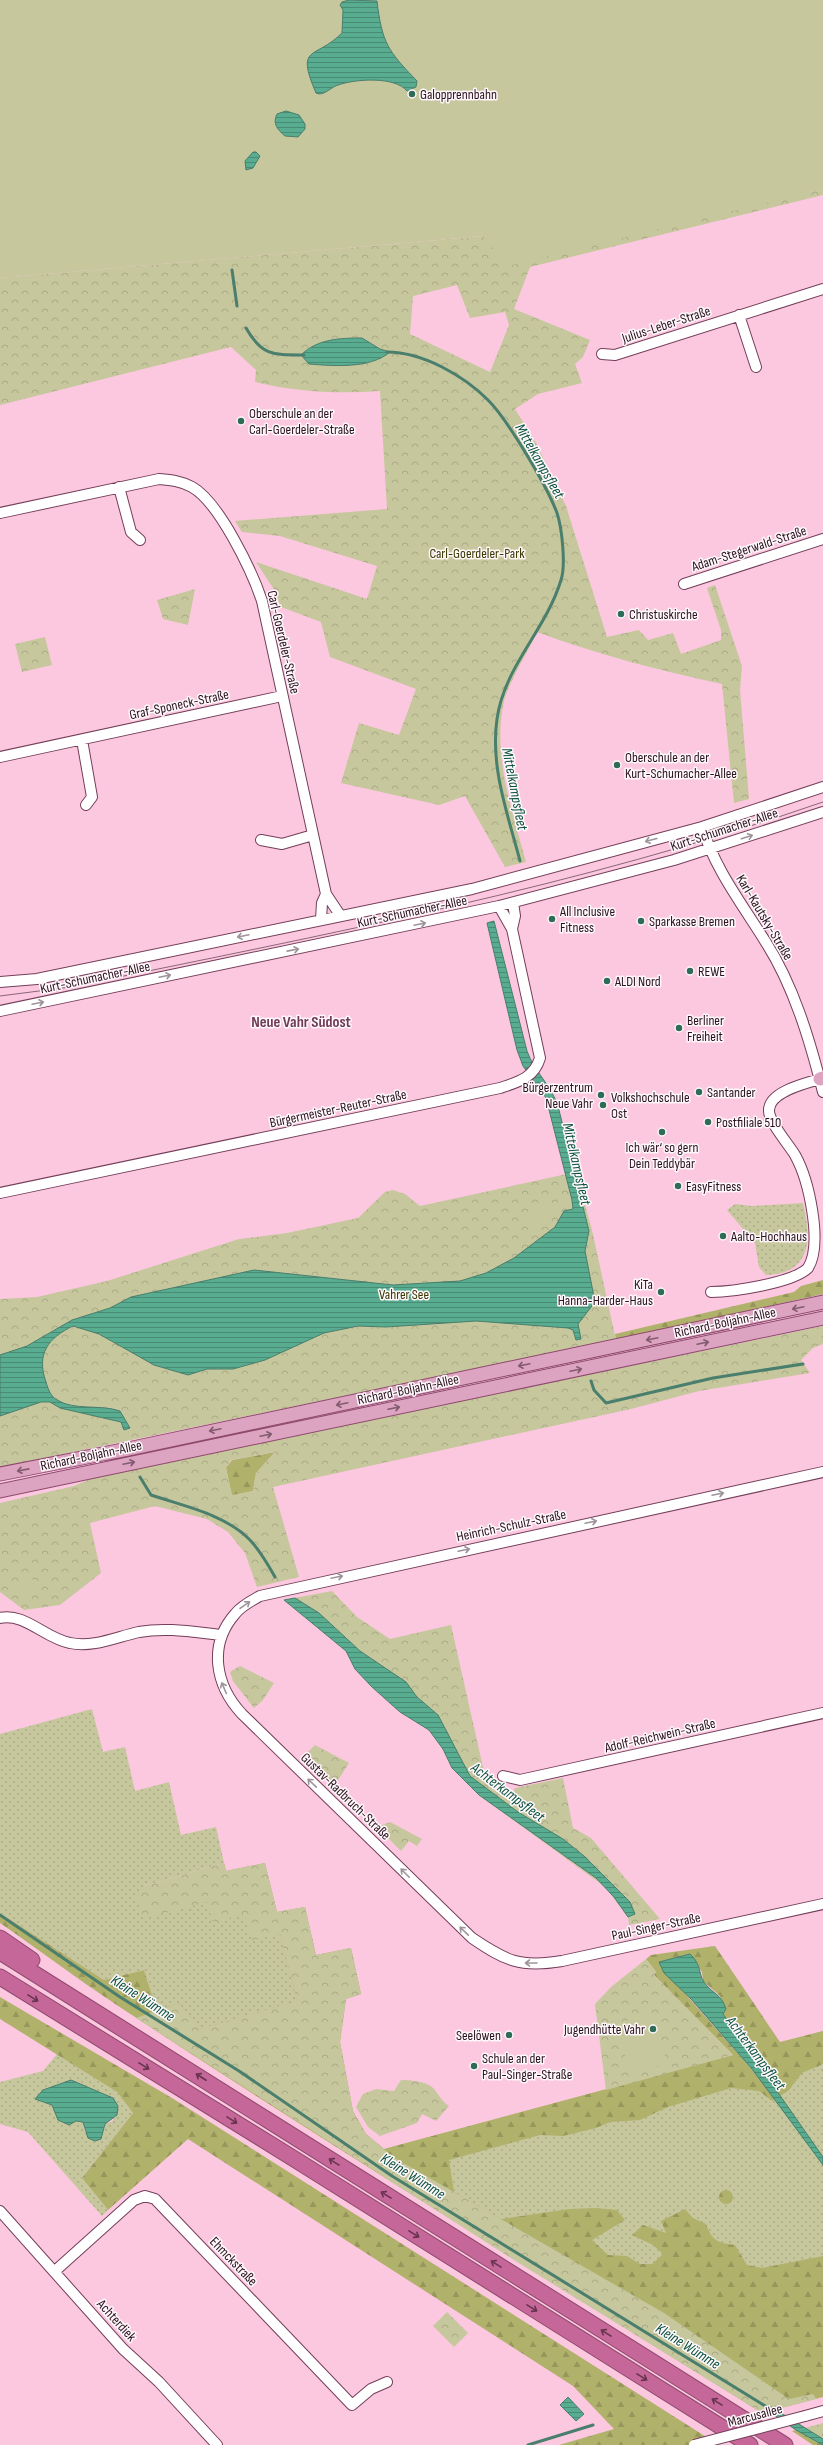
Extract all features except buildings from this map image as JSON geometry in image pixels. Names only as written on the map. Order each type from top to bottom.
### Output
[{"type":"highway","points":[[0,1938],[48,1972],[98,2012]]},
{"type":"highway","points":[[0,1952],[98,2012],[785,2445]]},
{"type":"highway","points":[[0,1977],[296,2160],[750,2445]]},
{"type":"main road","name":"Richard-Boljahn-Allee","points":[[0,1474],[128,1449],[823,1302]]},
{"type":"main road","name":"Richard-Boljahn-Allee","points":[[0,1491],[823,1318]]},
{"type":"street","name":"Julius-Leber-Straße","points":[[602,354],[615,355],[823,289]]},
{"type":"street","points":[[739,315],[756,367]]},
{"type":"street","name":"Carl-Goerdeler-Straße","points":[[0,513],[159,479],[177,481],[192,488],[206,498],[234,542],[255,582],[262,601],[326,894],[340,915]]},
{"type":"street","points":[[119,487],[131,532],[140,540]]},
{"type":"street","name":"Adam-Stegerwald-Straße","points":[[684,584],[823,539]]},
{"type":"street","name":"Graf-Sponeck-Straße","points":[[0,758],[282,696]]},
{"type":"street","points":[[82,740],[92,797],[86,804]]},
{"type":"street","name":"Kurt-Schumacher-Allee","points":[[0,982],[37,979],[340,915],[472,889],[702,827],[823,787]]},
{"type":"street","name":"Kurt-Schumacher-Allee","points":[[0,1011],[513,903],[588,884],[709,849],[823,812]]},
{"type":"street","name":"Karl-Kautsky-Straße","points":[[702,827],[709,849],[718,868],[766,942],[782,973],[801,1016],[821,1078],[823,1092]]},
{"type":"street","points":[[261,840],[282,844],[313,835]]},
{"type":"street","name":"Carl-Goerdeler-Straße","points":[[321,919],[322,903],[326,894]]},
{"type":"street","name":"Bürgermeister-Reuter-Straße","points":[[512,929],[515,916],[513,903]]},
{"type":"street","name":"Bürgermeister-Reuter-Straße","points":[[0,1193],[500,1088],[530,1076],[537,1067],[540,1058],[512,929],[499,906]]},
{"type":"street","points":[[711,1292],[731,1292],[780,1281],[807,1268],[815,1255],[818,1233],[815,1210],[805,1177],[795,1154],[770,1118],[768,1110],[771,1102],[779,1094],[798,1085],[821,1078]]},
{"type":"street","name":"Heinrich-Schulz-Straße","points":[[221,1635],[235,1613],[260,1596],[823,1472]]},
{"type":"street","points":[[0,1618],[8,1616],[36,1627],[56,1640],[71,1644],[87,1645],[139,1632],[168,1629],[221,1635]]},
{"type":"street","name":"Gustav-Radbruch-Straße","points":[[221,1635],[217,1655],[218,1670],[230,1701],[462,1929],[496,1954]]},
{"type":"street","name":"Adolf-Reichwein-Straße","points":[[503,1776],[520,1780],[823,1713]]},
{"type":"street","name":"Paul-Singer-Straße","points":[[496,1954],[511,1961],[529,1964],[568,1959],[823,1904]]},
{"type":"street","name":"Ehmckstraße","points":[[55,2271],[134,2200],[145,2196],[155,2199],[352,2405],[371,2389],[388,2382]]},
{"type":"street","name":"Achterdiek","points":[[0,2211],[123,2349],[159,2382],[211,2443]]},
{"type":"street","name":"Marcusallee","points":[[694,2445],[823,2411]]},
{"type":"green space","name":"Galopprennbahn","points":[[0,0],[823,0],[823,189],[508,266],[483,236],[0,278]]},
{"type":"green space","name":"Carl-Goerdeler-Park","points":[[823,189],[823,195],[530,267],[514,309],[590,340],[583,357],[575,364],[582,383],[538,394],[515,409],[536,443],[566,506],[607,637],[639,630],[648,640],[673,633],[681,654],[721,640],[721,630],[707,588],[715,585],[742,666],[740,690],[749,799],[734,803],[722,684],[629,661],[583,648],[537,632],[506,694],[501,721],[500,742],[505,782],[526,862],[505,867],[465,796],[439,805],[341,783],[359,723],[399,735],[416,689],[330,657],[321,622],[281,607],[275,591],[256,562],[367,599],[377,566],[280,536],[242,532],[235,521],[387,509],[380,391],[348,392],[302,390],[255,382],[256,370],[231,347],[0,405],[0,278],[484,236],[657,228]],"holes":[[[457,285],[470,318],[505,312],[509,325],[490,372],[410,334],[413,296]]]},
{"type":"green space","points":[[195,589],[188,625],[163,619],[157,600]]},
{"type":"green space","points":[[45,637],[52,665],[22,672],[15,644]]},
{"type":"green space","name":"Vahrer See","points":[[576,1172],[592,1230],[616,1340],[0,1467],[0,1299],[37,1297],[107,1281],[239,1239],[287,1233],[358,1218],[385,1192],[393,1190],[405,1194],[420,1206]]},
{"type":"green space","points":[[559,1202],[560,1206],[545,1227],[530,1227],[527,1212]]},
{"type":"green space","points":[[803,1203],[806,1216],[807,1241],[805,1251],[800,1261],[793,1268],[781,1273],[766,1275],[759,1267],[755,1243],[727,1210],[735,1204],[752,1206]]},
{"type":"green space","points":[[823,1280],[823,1294],[616,1340],[615,1334],[794,1292],[801,1286]]},
{"type":"green space","points":[[823,1326],[823,1344],[813,1348],[801,1360],[810,1373],[699,1391],[631,1409],[273,1487],[299,1577],[257,1587],[245,1553],[228,1532],[207,1519],[155,1506],[90,1523],[101,1573],[60,1605],[24,1610],[0,1592],[0,1503],[74,1486],[95,1477]],"holes":[[[275,1452],[256,1473],[253,1491],[232,1495],[226,1468],[231,1460]]]},
{"type":"green space","points":[[275,1452],[256,1473],[253,1491],[232,1496],[226,1468],[232,1460]]},
{"type":"green space","points":[[34,1579],[37,1594],[19,1598],[15,1583]]},
{"type":"green space","points":[[332,1591],[357,1617],[390,1639],[451,1625],[487,1785],[509,1800],[515,1788],[563,1778],[573,1828],[591,1838],[660,1919],[629,1925],[628,1917],[605,1887],[479,1795],[452,1768],[443,1749],[429,1730],[400,1712],[372,1687],[355,1669],[346,1651],[284,1600]]},
{"type":"green space","points":[[240,1666],[274,1683],[263,1700],[254,1708],[233,1681],[230,1672]]},
{"type":"green space","points":[[92,1709],[103,1752],[125,1747],[135,1791],[169,1782],[181,1835],[216,1827],[224,1863],[144,1886],[207,1902],[244,1914],[280,1934],[297,2001],[200,2029],[179,2003],[157,2010],[144,1970],[104,1980],[0,1913],[0,1734]]},
{"type":"green space","points":[[315,1745],[349,1763],[336,1783],[333,1780],[331,1782],[304,1756]]},
{"type":"green space","points":[[390,1822],[422,1839],[417,1846],[409,1841],[401,1851],[377,1827]]},
{"type":"green space","points":[[224,1863],[226,1871],[265,1863],[277,1912],[305,1907],[316,1955],[351,1948],[361,1994],[346,1999],[340,2042],[353,2111],[366,2134],[384,2149],[733,2055],[654,1975],[656,1972],[646,1959],[651,1955],[715,1946],[780,2042],[823,2031],[823,2064],[802,2073],[789,2090],[780,2096],[723,2014],[725,2011],[720,1996],[703,1981],[702,1972],[690,1954],[659,1962],[747,2064],[775,2099],[772,2101],[759,2091],[731,2088],[668,2107],[640,2120],[610,2122],[596,2128],[563,2136],[540,2135],[449,2160],[454,2192],[501,2219],[569,2209],[596,2208],[617,2210],[625,2220],[592,2240],[608,2255],[627,2256],[640,2264],[652,2264],[663,2254],[653,2245],[632,2235],[643,2225],[666,2233],[661,2221],[685,2209],[693,2218],[706,2224],[713,2238],[720,2242],[735,2245],[747,2265],[762,2268],[823,2256],[823,2397],[762,2413],[215,2070],[120,2008],[0,1923],[0,1913],[104,1980],[144,1970],[157,2010],[179,2003],[200,2029],[297,2001],[280,1934],[215,1887]]},
{"type":"green space","points":[[224,1863],[226,1871],[265,1863],[277,1912],[305,1907],[316,1955],[351,1948],[361,1994],[346,1999],[340,2042],[353,2111],[366,2134],[393,2157],[664,2313],[789,2399],[813,2394],[816,2399],[762,2413],[514,2260],[136,2018],[179,2003],[200,2029],[297,2001],[280,1934],[252,1940],[244,1914],[213,1922],[207,1902],[143,1919],[137,1897],[144,1886]]},
{"type":"green space","name":"Jugendhütte Vahr","points":[[646,1959],[656,1972],[654,1975],[733,2055],[606,2090],[595,2004],[611,1987]]},
{"type":"green space","points":[[0,1997],[172,2098],[719,2445],[559,2445],[614,2429],[573,2386],[188,2139],[108,2210],[82,2178],[133,2113],[117,2092],[0,2019]]},
{"type":"green space","points":[[655,2014],[667,2064],[629,2073],[618,2023]]},
{"type":"green space","points":[[823,2031],[823,2268],[664,2313],[393,2157],[384,2149]]},
{"type":"green space","points":[[57,2054],[117,2092],[133,2113],[82,2178],[108,2210],[102,2216],[28,2132],[0,2124],[0,2082],[43,2071]],"holes":[[[71,2081],[113,2098],[113,2121],[105,2124],[104,2131],[85,2132],[84,2122],[58,2120],[52,2105],[35,2099]]]},
{"type":"green space","points":[[401,2080],[417,2081],[429,2085],[449,2106],[436,2121],[422,2114],[417,2123],[380,2136],[368,2127],[356,2107],[363,2094],[376,2089],[394,2091]]},
{"type":"green space","points":[[723,2190],[729,2190],[733,2194],[733,2200],[729,2204],[723,2204],[719,2200],[719,2194]]},
{"type":"green space","points":[[447,2312],[468,2333],[454,2347],[433,2326]]},
{"type":"green space","points":[[823,2423],[823,2439],[805,2428]]},
{"type":"green space","points":[[805,2428],[823,2439],[823,2445],[813,2445],[792,2431]]},
{"type":"shaded area","points":[[349,0],[377,1],[381,27],[388,46],[399,62],[417,81],[416,87],[407,91],[394,83],[364,80],[335,86],[321,94],[316,93],[307,67],[308,60],[316,51],[342,33],[343,10],[340,5],[342,2]]},
{"type":"shaded area","points":[[286,111],[299,115],[305,124],[305,129],[298,137],[285,136],[275,124],[277,114]]},
{"type":"shaded area","points":[[253,152],[256,152],[260,156],[253,168],[246,170],[245,161]]},
{"type":"shaded area","points":[[362,338],[380,349],[390,352],[382,357],[362,364],[340,366],[309,364],[301,355],[314,346],[329,340]]},
{"type":"shaded area","name":"Vahrer See","points":[[494,921],[527,1051],[555,1098],[558,1106],[589,1231],[585,1251],[595,1302],[578,1324],[581,1339],[576,1340],[573,1330],[568,1328],[476,1321],[386,1327],[358,1326],[324,1333],[265,1360],[233,1369],[207,1369],[188,1375],[154,1365],[99,1334],[73,1326],[57,1336],[46,1348],[42,1363],[43,1372],[50,1392],[53,1397],[64,1403],[120,1411],[130,1428],[124,1430],[121,1422],[60,1408],[50,1402],[41,1402],[0,1416],[0,1355],[27,1346],[72,1320],[110,1308],[131,1297],[254,1270],[393,1285],[460,1281],[486,1273],[514,1258],[555,1227],[564,1211],[573,1209],[546,1098],[523,1066],[517,1050],[487,923]]},
{"type":"shaded area","points":[[295,1598],[319,1613],[360,1651],[406,1682],[417,1697],[438,1715],[470,1776],[518,1812],[563,1839],[584,1856],[630,1902],[635,1914],[628,1917],[614,1897],[596,1878],[479,1795],[452,1768],[443,1749],[429,1730],[400,1712],[372,1687],[355,1669],[346,1651],[284,1600]]},
{"type":"shaded area","points":[[690,1954],[698,1965],[704,1982],[722,2000],[726,2009],[723,2014],[823,2157],[823,2165],[752,2069],[691,1999],[664,1973],[659,1962]]},
{"type":"shaded area","points":[[71,2080],[113,2098],[118,2106],[117,2115],[105,2124],[101,2139],[95,2141],[88,2138],[83,2122],[76,2121],[69,2125],[58,2120],[52,2105],[35,2099],[43,2090]]},
{"type":"shaded area","points":[[568,2397],[584,2414],[576,2421],[560,2405]]},
{"type":"shaded area","points":[[765,2406],[770,2406],[823,2439],[823,2445],[796,2430],[767,2410]]},
{"type":"waterway","name":"Mittelkampsfleet","points":[[232,270],[237,306]]},
{"type":"waterway","name":"Mittelkampsfleet","points":[[246,328],[257,344],[269,352],[284,355],[304,355]]},
{"type":"waterway","name":"Mittelkampsfleet","points":[[387,352],[415,356],[442,367],[467,382],[488,400],[516,437],[545,487],[559,520],[563,556],[561,580],[546,616],[516,665],[508,682],[501,700],[497,719],[495,737],[498,773],[501,791],[520,861]]},
{"type":"waterway","name":"Mittelkampsfleet","points":[[591,1381],[594,1390],[606,1403],[713,1378],[803,1364]]},
{"type":"waterway","name":"Achterkampsfleet","points":[[140,1477],[151,1495],[203,1512],[228,1523],[239,1530],[257,1548],[275,1577]]},
{"type":"waterway","name":"Kleine Wümme","points":[[0,1915],[120,1997],[239,2071],[392,2176],[767,2407]]},
{"type":"waterway","points":[[528,2445],[593,2425]]},
{"type":"tram line","points":[[0,996],[70,987],[450,907],[638,859],[731,832],[823,802]]},
{"type":"place","name":"Galopprennbahn","points":[[412,94]]},
{"type":"place","name":"Oberschule an der Carl-Goerdeler-Straße","points":[[241,421]]},
{"type":"place","name":"Christuskirche","points":[[621,614]]},
{"type":"place","name":"Oberschule an der Kurt-Schumacher-Allee","points":[[617,765]]},
{"type":"place","name":"All Inclusive Fitness","points":[[552,919]]},
{"type":"place","name":"Sparkasse Bremen","points":[[641,921]]},
{"type":"place","name":"REWE","points":[[690,971]]},
{"type":"place","name":"ALDI Nord","points":[[607,981]]},
{"type":"place","name":"Berliner Freiheit","points":[[679,1028]]},
{"type":"place","name":"Santander","points":[[699,1092]]},
{"type":"place","name":"Bürgerzentrum Neue Vahr","points":[[601,1095]]},
{"type":"place","name":"Volkshochschule Ost","points":[[603,1105]]},
{"type":"place","name":"Postfiliale 510","points":[[708,1122]]},
{"type":"place","name":"Ich wär‘ so gern Dein Teddybär","points":[[662,1132]]},
{"type":"place","name":"EasyFitness","points":[[678,1186]]},
{"type":"place","name":"Aalto-Hochhaus","points":[[723,1236]]},
{"type":"place","name":"KiTa Hanna-Harder-Haus","points":[[661,1292]]},
{"type":"place","name":"Jugendhütte Vahr","points":[[653,2029]]},
{"type":"place","name":"Seelöwen","points":[[509,2035]]},
{"type":"place","name":"Schule an der Paul-Singer-Straße","points":[[474,2066]]},
{"type":"district","name":"Neue Vahr Südost","points":[[301,1021]]}]
